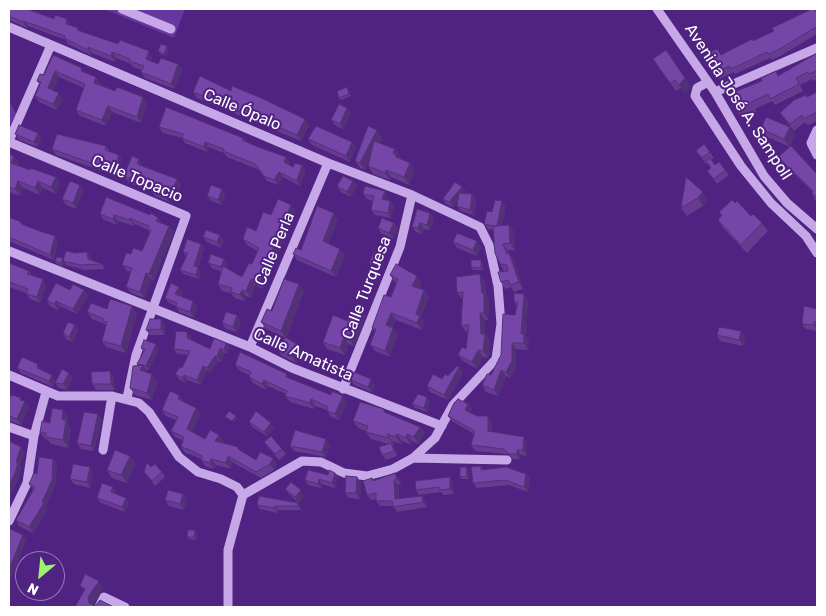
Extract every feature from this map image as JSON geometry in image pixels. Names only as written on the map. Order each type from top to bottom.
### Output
[{"type":"street","points":[[122,9],[171,29]]},
{"type":"street","name":"Avenida José A. Sampoll","points":[[657,9],[715,92],[764,176],[787,203],[817,229]]},
{"type":"street","name":"Calle Ópalo","points":[[9,27],[328,163],[412,196],[480,227],[489,245],[498,286],[501,324],[496,360],[453,404],[435,438],[413,458]]},
{"type":"street","points":[[9,142],[50,45]]},
{"type":"street","points":[[715,92],[817,48]]},
{"type":"street","points":[[708,82],[697,88],[695,96],[741,166],[771,204],[806,236],[817,253]]},
{"type":"street","points":[[817,130],[811,143],[817,155]]},
{"type":"street","name":"Calle Topacio","points":[[9,142],[186,216],[136,355],[127,398]]},
{"type":"street","name":"Calle Perla","points":[[250,348],[328,163]]},
{"type":"street","name":"Calle Turquesa","points":[[343,389],[400,247],[412,196]]},
{"type":"street","points":[[806,236],[817,229]]},
{"type":"street","name":"Calle Amatista","points":[[9,250],[250,348],[343,389],[442,426]]},
{"type":"street","points":[[9,375],[58,396],[112,396],[127,398],[139,403],[149,412],[179,457],[198,472],[221,479],[237,487],[243,495]]},
{"type":"street","points":[[9,522],[27,483],[34,436],[46,392]]},
{"type":"street","points":[[103,450],[112,396]]},
{"type":"street","points":[[9,427],[34,436]]},
{"type":"street","points":[[228,607],[228,550],[243,495],[302,461],[321,462],[344,473],[368,476],[393,469],[413,458],[508,460]]},
{"type":"street","points":[[99,607],[104,597],[124,607]]},
{"type":"shaded area","points":[[104,9],[185,9],[174,38]]},
{"type":"shaded area","points":[[9,100],[16,114],[9,127]]},
{"type":"building","points":[[9,9],[30,9],[54,19],[55,15],[67,19],[66,24],[78,28],[77,30],[118,44],[120,40],[149,51],[146,59],[158,64],[161,58],[178,64],[171,84],[141,72],[144,66],[129,61],[130,59],[112,52],[111,56],[88,47],[88,50],[64,38],[65,36],[9,16]]},
{"type":"building","points":[[815,9],[817,14],[817,27],[778,50],[768,54],[767,52],[731,69],[730,66],[715,73],[706,54],[717,49],[721,55],[752,39],[753,41],[774,31],[772,28]]},
{"type":"building","points":[[161,44],[167,46],[164,54],[158,51]]},
{"type":"building","points":[[666,50],[685,78],[679,85],[675,80],[670,83],[653,59]]},
{"type":"building","points":[[817,53],[817,71],[809,74],[808,72],[796,78],[799,84],[770,99],[768,94],[751,102],[752,106],[738,112],[729,94],[762,81],[761,78],[776,71],[778,76]]},
{"type":"building","points":[[53,55],[82,68],[81,71],[96,77],[94,83],[115,91],[117,87],[143,97],[137,117],[108,106],[102,120],[76,110],[85,84],[55,71],[48,88],[59,93],[53,104],[35,96],[41,82],[37,81],[40,74],[44,75]]},
{"type":"building","points":[[200,76],[231,91],[232,86],[305,119],[297,135],[193,92]]},
{"type":"building","points":[[347,87],[349,94],[339,98],[337,91]]},
{"type":"building","points":[[817,92],[817,112],[803,119],[802,115],[790,124],[780,113],[794,100]]},
{"type":"building","points":[[339,104],[347,108],[340,124],[331,120]]},
{"type":"building","points":[[166,107],[243,138],[242,140],[258,147],[286,157],[284,162],[293,167],[295,163],[302,165],[297,181],[279,172],[274,180],[264,176],[255,164],[223,151],[224,149],[205,142],[204,147],[182,138],[183,134],[159,127]]},
{"type":"building","points":[[766,117],[790,127],[784,139],[761,129]]},
{"type":"building","points":[[19,125],[38,133],[34,142],[15,134]]},
{"type":"building","points":[[316,126],[352,142],[346,156],[308,139]]},
{"type":"building","points":[[368,126],[377,130],[360,163],[355,161]]},
{"type":"building","points":[[57,134],[106,146],[105,150],[119,155],[113,171],[52,149]]},
{"type":"building","points":[[374,141],[395,149],[393,153],[396,157],[410,163],[404,177],[386,170],[385,173],[368,166]]},
{"type":"building","points":[[704,144],[710,152],[702,158],[696,151]]},
{"type":"building","points":[[791,146],[817,174],[817,197],[778,157]]},
{"type":"building","points":[[9,154],[14,156],[11,163],[56,177],[51,187],[38,181],[35,188],[18,181],[15,189],[9,187]]},
{"type":"building","points":[[132,156],[139,159],[137,163],[139,165],[177,179],[172,191],[167,189],[164,196],[150,190],[151,186],[124,176]]},
{"type":"building","points":[[710,158],[715,165],[719,162],[725,170],[714,179],[707,171],[711,168],[706,161]]},
{"type":"building","points":[[343,176],[353,181],[347,192],[337,186]]},
{"type":"building","points":[[686,177],[703,192],[698,198],[681,208]]},
{"type":"building","points":[[70,181],[80,185],[73,203],[62,199]]},
{"type":"building","points":[[455,182],[462,187],[449,202],[443,199]]},
{"type":"building","points":[[211,185],[222,189],[218,200],[207,196]]},
{"type":"building","points":[[365,186],[385,191],[382,199],[390,201],[388,213],[371,210],[374,196],[363,194]]},
{"type":"building","points":[[459,193],[472,194],[470,210],[457,206]]},
{"type":"building","points":[[106,197],[150,215],[151,213],[158,218],[156,221],[169,226],[149,274],[146,273],[140,292],[126,287],[132,268],[122,265],[126,253],[131,254],[133,248],[142,251],[151,230],[148,229],[149,226],[130,218],[130,220],[114,215],[113,219],[100,214]]},
{"type":"building","points":[[278,199],[291,205],[259,283],[251,279],[246,291],[242,290],[240,295],[231,292],[232,288],[218,284],[223,266],[242,277],[249,263],[252,264],[259,248],[243,239],[247,227],[256,231],[263,212],[271,215]]},
{"type":"building","points":[[495,200],[502,201],[497,226],[484,224],[487,211],[492,212]]},
{"type":"building","points":[[732,200],[735,203],[737,201],[751,216],[753,214],[762,223],[741,245],[718,220],[722,215],[719,212]]},
{"type":"building","points":[[317,206],[334,213],[323,241],[340,249],[331,271],[293,254],[296,248],[301,250]]},
{"type":"building","points":[[417,209],[430,213],[427,225],[420,223],[418,228],[412,227]]},
{"type":"building","points":[[9,217],[21,222],[21,224],[55,236],[50,255],[9,237]]},
{"type":"building","points":[[382,218],[394,223],[389,233],[378,228]]},
{"type":"building","points":[[509,225],[510,243],[503,244],[507,254],[509,253],[519,282],[510,285],[508,280],[501,282],[500,279],[498,272],[508,271],[507,265],[500,264],[495,253],[493,226]]},
{"type":"building","points":[[206,230],[220,235],[217,242],[203,237]]},
{"type":"building","points":[[457,233],[477,241],[473,250],[453,242]]},
{"type":"building","points":[[187,239],[201,244],[194,266],[198,267],[196,275],[180,270],[188,253],[183,252]]},
{"type":"building","points":[[66,251],[75,253],[87,252],[88,259],[102,264],[81,265],[63,261]]},
{"type":"building","points":[[374,252],[380,255],[376,266],[369,263]]},
{"type":"building","points":[[211,254],[224,259],[221,267],[208,263]]},
{"type":"building","points":[[57,257],[63,258],[61,263],[55,261]]},
{"type":"building","points":[[471,260],[481,260],[481,268],[471,267]]},
{"type":"building","points":[[9,263],[29,271],[27,274],[43,279],[37,297],[26,294],[28,289],[9,282]]},
{"type":"building","points":[[396,264],[417,276],[412,286],[424,290],[416,314],[420,316],[417,323],[391,313],[386,325],[393,328],[385,351],[370,345],[376,329],[372,328],[384,295],[391,297],[398,279],[390,275]]},
{"type":"building","points":[[480,274],[482,293],[484,293],[484,313],[480,313],[481,334],[485,334],[483,351],[478,350],[472,362],[458,355],[462,347],[466,349],[469,325],[461,325],[463,292],[457,293],[456,277]]},
{"type":"building","points":[[284,279],[299,284],[281,331],[261,322],[267,309],[272,311]]},
{"type":"building","points":[[56,283],[70,290],[73,284],[84,290],[73,309],[56,301],[54,304],[47,300]]},
{"type":"building","points":[[171,283],[179,287],[175,294],[193,301],[190,312],[176,307],[177,303],[165,298]]},
{"type":"building","points":[[514,293],[524,294],[521,334],[524,334],[524,343],[512,343],[512,361],[506,372],[501,370],[494,390],[482,385],[487,374],[491,375],[501,355],[503,314],[515,315],[518,302],[514,302]]},
{"type":"building","points":[[110,299],[132,306],[121,346],[102,341],[107,322],[87,312],[91,303],[107,309]]},
{"type":"building","points":[[804,306],[817,309],[817,322],[814,322],[814,325],[802,324]]},
{"type":"building","points":[[354,307],[360,310],[349,339],[344,337],[340,348],[323,342],[333,315],[347,321]]},
{"type":"building","points":[[226,312],[237,315],[233,327],[222,323]]},
{"type":"building","points":[[150,319],[161,319],[161,329],[146,330]]},
{"type":"building","points":[[68,322],[75,325],[69,337],[63,333]]},
{"type":"building","points":[[719,327],[741,331],[739,340],[717,335]]},
{"type":"building","points":[[176,331],[187,332],[187,338],[210,349],[214,338],[226,343],[224,350],[220,348],[217,357],[215,356],[207,368],[203,366],[197,380],[184,375],[182,378],[175,374],[180,367],[182,368],[190,351],[174,349]]},
{"type":"building","points":[[285,337],[298,345],[292,357],[278,351]]},
{"type":"building","points":[[144,340],[156,344],[146,366],[137,364],[145,349],[141,348]]},
{"type":"building","points":[[240,352],[287,374],[286,377],[331,395],[332,391],[343,396],[335,414],[327,411],[328,407],[311,399],[310,403],[285,396],[287,391],[264,380],[262,384],[249,377],[251,372],[235,365]]},
{"type":"building","points":[[22,357],[38,364],[37,368],[52,375],[49,381],[17,368]]},
{"type":"building","points":[[143,365],[140,370],[152,374],[147,393],[130,388],[133,366]]},
{"type":"building","points":[[457,366],[459,367],[444,395],[427,386],[433,374],[442,379],[445,374],[448,376]]},
{"type":"building","points":[[62,369],[69,373],[63,384],[55,383]]},
{"type":"building","points":[[110,371],[111,384],[92,384],[91,372]]},
{"type":"building","points":[[354,372],[371,379],[368,387],[351,380]]},
{"type":"building","points":[[170,391],[179,395],[178,399],[196,408],[187,429],[205,439],[210,430],[219,435],[215,441],[238,447],[238,449],[256,460],[260,452],[273,458],[270,464],[256,472],[228,456],[226,463],[211,459],[210,463],[201,460],[202,456],[181,447],[184,437],[171,431],[178,417],[162,410]]},
{"type":"building","points":[[418,394],[427,397],[424,408],[412,404]]},
{"type":"building","points":[[13,395],[25,401],[17,419],[9,416],[10,396]]},
{"type":"building","points":[[458,399],[468,404],[465,410],[477,416],[488,416],[488,431],[524,437],[523,450],[517,450],[517,454],[509,454],[504,449],[471,445],[475,431],[448,416]]},
{"type":"building","points":[[360,402],[384,409],[384,412],[420,427],[414,437],[407,434],[406,438],[397,434],[396,437],[387,434],[389,438],[366,432],[368,426],[353,421]]},
{"type":"building","points":[[52,408],[63,410],[62,419],[66,421],[63,440],[46,437],[46,433],[40,432],[42,421],[50,423]]},
{"type":"building","points":[[229,411],[236,416],[232,421],[225,417]]},
{"type":"building","points":[[256,411],[271,423],[264,432],[249,422]]},
{"type":"building","points":[[84,412],[98,414],[91,446],[77,443]]},
{"type":"building","points":[[295,430],[326,439],[322,452],[290,446]]},
{"type":"building","points":[[271,436],[282,449],[275,454],[264,442]]},
{"type":"building","points":[[9,441],[21,447],[15,473],[9,485]]},
{"type":"building","points":[[391,443],[394,451],[382,455],[379,447]]},
{"type":"building","points":[[115,450],[130,456],[121,475],[107,470]]},
{"type":"building","points":[[39,457],[53,459],[52,480],[42,502],[44,503],[29,527],[16,520],[35,487],[29,484],[34,473],[37,474]]},
{"type":"building","points":[[147,463],[151,467],[155,464],[162,472],[152,481],[144,472]]},
{"type":"building","points":[[73,464],[90,467],[87,482],[70,479]]},
{"type":"building","points":[[481,466],[481,470],[506,467],[526,474],[524,487],[505,480],[473,483],[471,467]]},
{"type":"building","points":[[460,467],[466,467],[467,476],[460,477]]},
{"type":"building","points":[[308,470],[328,475],[329,470],[335,473],[332,483],[319,479],[318,484],[305,480]]},
{"type":"building","points":[[395,473],[397,479],[394,480],[395,499],[422,496],[423,502],[393,507],[392,501],[376,501],[376,493],[367,495],[363,481],[372,478],[373,481]]},
{"type":"building","points":[[346,476],[357,477],[356,493],[345,493]]},
{"type":"building","points":[[450,477],[450,489],[439,490],[439,487],[416,490],[415,481]]},
{"type":"building","points":[[291,482],[301,490],[295,497],[285,489]]},
{"type":"building","points":[[102,483],[113,487],[111,492],[126,498],[122,507],[97,498]]},
{"type":"building","points":[[168,490],[183,494],[180,504],[165,500]]},
{"type":"building","points":[[259,496],[298,503],[298,506],[275,506],[275,508],[257,505]]},
{"type":"building","points":[[9,530],[23,535],[9,569]]},
{"type":"building","points":[[188,530],[195,530],[194,537],[187,537]]},
{"type":"building","points":[[85,574],[99,581],[88,597],[89,603],[95,606],[100,600],[113,607],[75,607],[85,589],[80,586]]}]
